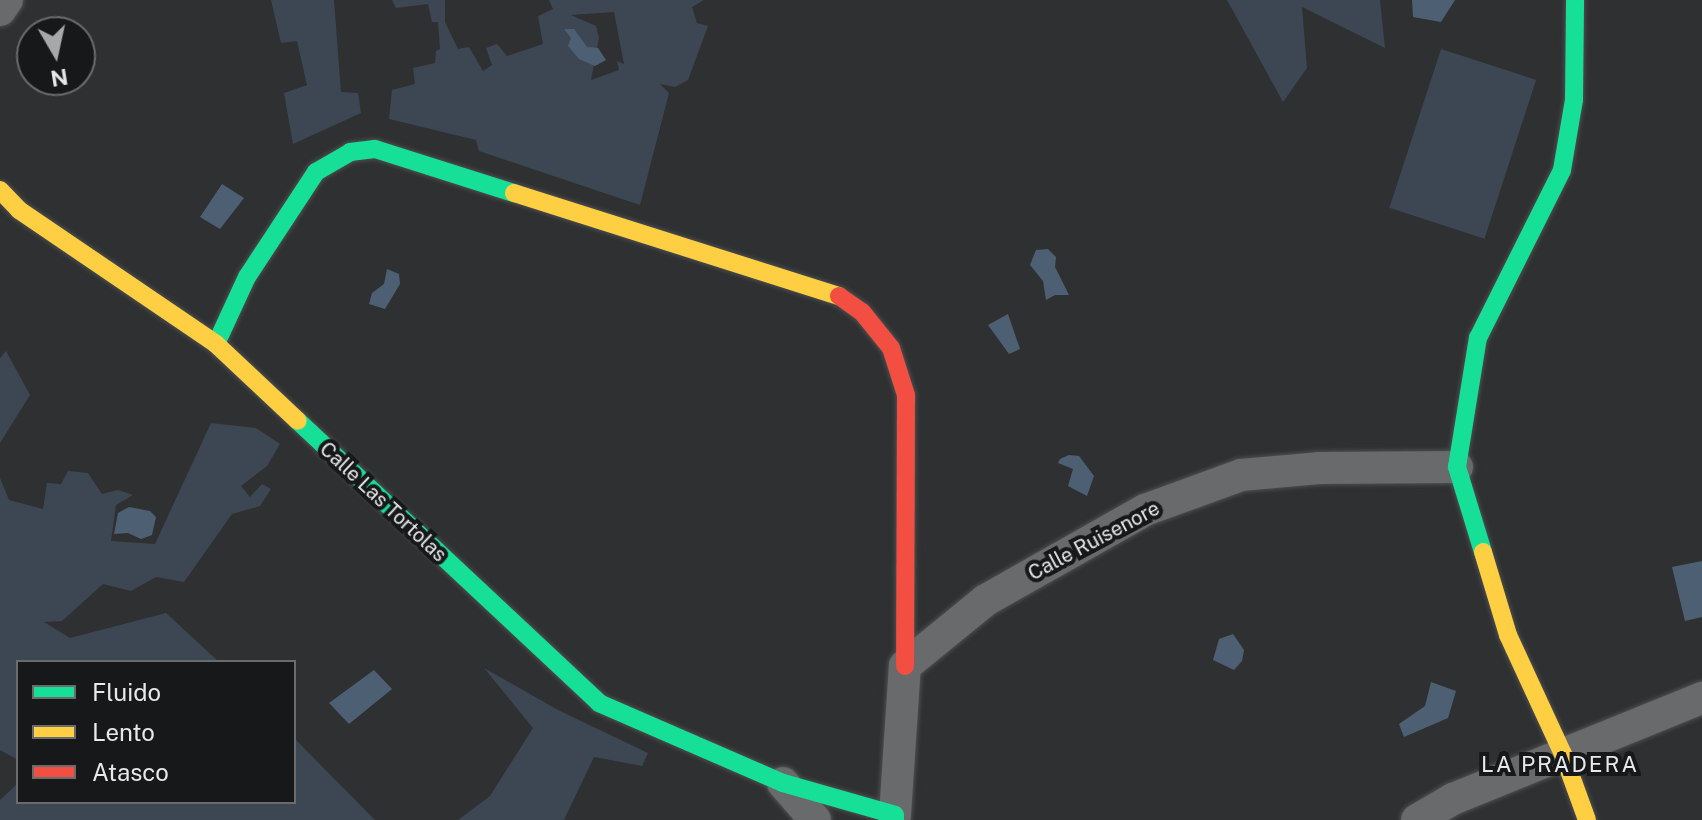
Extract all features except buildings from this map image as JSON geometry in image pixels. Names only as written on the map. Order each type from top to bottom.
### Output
[{"type":"street","points":[[0,10],[7,0]]},
{"type":"street","points":[[1575,0],[1574,100],[1562,170],[1478,338],[1457,467],[1508,635],[1563,754],[1587,820]]},
{"type":"street","points":[[216,344],[247,277],[316,172],[350,152],[375,149],[838,295],[862,312],[891,348],[906,395],[905,666],[895,818]]},
{"type":"street","name":"Calle Las Tortolas","points":[[0,190],[19,210],[216,344],[599,703],[783,783],[895,818]]},
{"type":"street","name":"Calle Ruisenore","points":[[905,666],[1000,592],[1145,510],[1241,475],[1319,468],[1457,467]]},
{"type":"street","points":[[1417,820],[1453,799],[1702,698]]},
{"type":"street","name":"Calle Las Tortolas","points":[[783,783],[815,820]]},
{"type":"shaded area","points":[[271,0],[334,0],[341,92],[358,93],[361,113],[293,144],[284,93],[307,85],[297,41],[281,43]]},
{"type":"shaded area","points":[[392,0],[445,0],[445,22],[458,49],[469,47],[483,71],[492,65],[486,48],[497,44],[507,56],[543,44],[538,16],[553,9],[549,0],[704,0],[692,7],[697,23],[708,26],[688,80],[675,87],[660,84],[669,93],[640,205],[479,151],[476,140],[389,119],[392,90],[415,84],[413,68],[435,63],[436,51],[440,49],[438,22],[432,22],[428,4],[396,8]],"holes":[[[614,12],[624,64],[617,61],[619,70],[591,80],[599,38],[596,26],[571,15]]]},
{"type":"shaded area","points":[[1227,0],[1380,0],[1385,48],[1302,7],[1307,68],[1283,102]]},
{"type":"shaded area","points":[[1412,0],[1455,0],[1441,22],[1413,17]]},
{"type":"shaded area","points":[[564,29],[574,29],[587,47],[598,48],[606,60],[595,66],[579,59],[568,46],[571,38]]},
{"type":"shaded area","points":[[1441,49],[1536,80],[1484,239],[1389,208]]},
{"type":"shaded area","points":[[222,184],[244,198],[220,229],[200,217]]},
{"type":"shaded area","points":[[1048,249],[1056,257],[1055,267],[1069,295],[1055,295],[1046,300],[1043,281],[1030,265],[1036,250]]},
{"type":"shaded area","points":[[387,269],[399,274],[400,284],[385,309],[369,304],[372,293],[384,284]]},
{"type":"shaded area","points":[[1008,314],[1020,349],[1009,354],[988,325]]},
{"type":"shaded area","points":[[6,351],[30,395],[0,443],[0,358]]},
{"type":"shaded area","points":[[211,423],[256,428],[280,444],[267,466],[241,486],[250,497],[262,484],[271,489],[260,506],[232,514],[184,582],[156,577],[131,591],[103,584],[62,621],[44,622],[70,638],[166,613],[217,660],[16,660],[16,759],[0,750],[0,478],[9,500],[43,509],[47,483],[61,484],[68,471],[88,473],[102,494],[118,490],[133,495],[116,505],[111,541],[155,544]]},
{"type":"shaded area","points":[[1069,455],[1079,456],[1094,476],[1087,496],[1068,486],[1073,469],[1058,463]]},
{"type":"shaded area","points":[[129,507],[150,511],[156,517],[152,535],[141,539],[128,533],[114,534],[118,513]]},
{"type":"shaded area","points":[[1702,561],[1702,617],[1685,621],[1672,567]]},
{"type":"shaded area","points":[[1233,634],[1244,650],[1242,661],[1234,670],[1213,660],[1219,639]]},
{"type":"shaded area","points":[[484,668],[558,710],[648,753],[642,766],[594,757],[564,820],[458,820],[490,796],[533,728]]},
{"type":"shaded area","points":[[374,670],[392,689],[349,724],[329,703]]},
{"type":"shaded area","points":[[1431,682],[1456,691],[1448,718],[1404,737],[1399,724],[1425,706]]},
{"type":"shaded area","points":[[296,740],[375,820],[0,820],[0,800],[16,785],[16,804],[296,804]]},
{"type":"traffic: fast","points":[[1483,552],[1457,467],[1478,338],[1562,170],[1574,100],[1575,0]]},
{"type":"traffic: fast","points":[[216,344],[247,277],[316,172],[350,152],[375,149],[514,193]]},
{"type":"traffic: fast","points":[[298,421],[599,703],[783,783],[895,815],[895,820]]},
{"type":"traffic: slow","points":[[0,190],[19,210],[216,344],[298,421]]},
{"type":"traffic: slow","points":[[514,193],[839,296]]},
{"type":"traffic: slow","points":[[1483,552],[1508,635],[1563,754],[1587,820]]},
{"type":"traffic: jam","points":[[839,296],[862,312],[891,348],[906,395],[905,666]]},
{"type":"district","name":"LA PRADERA","points":[[1560,765]]}]
